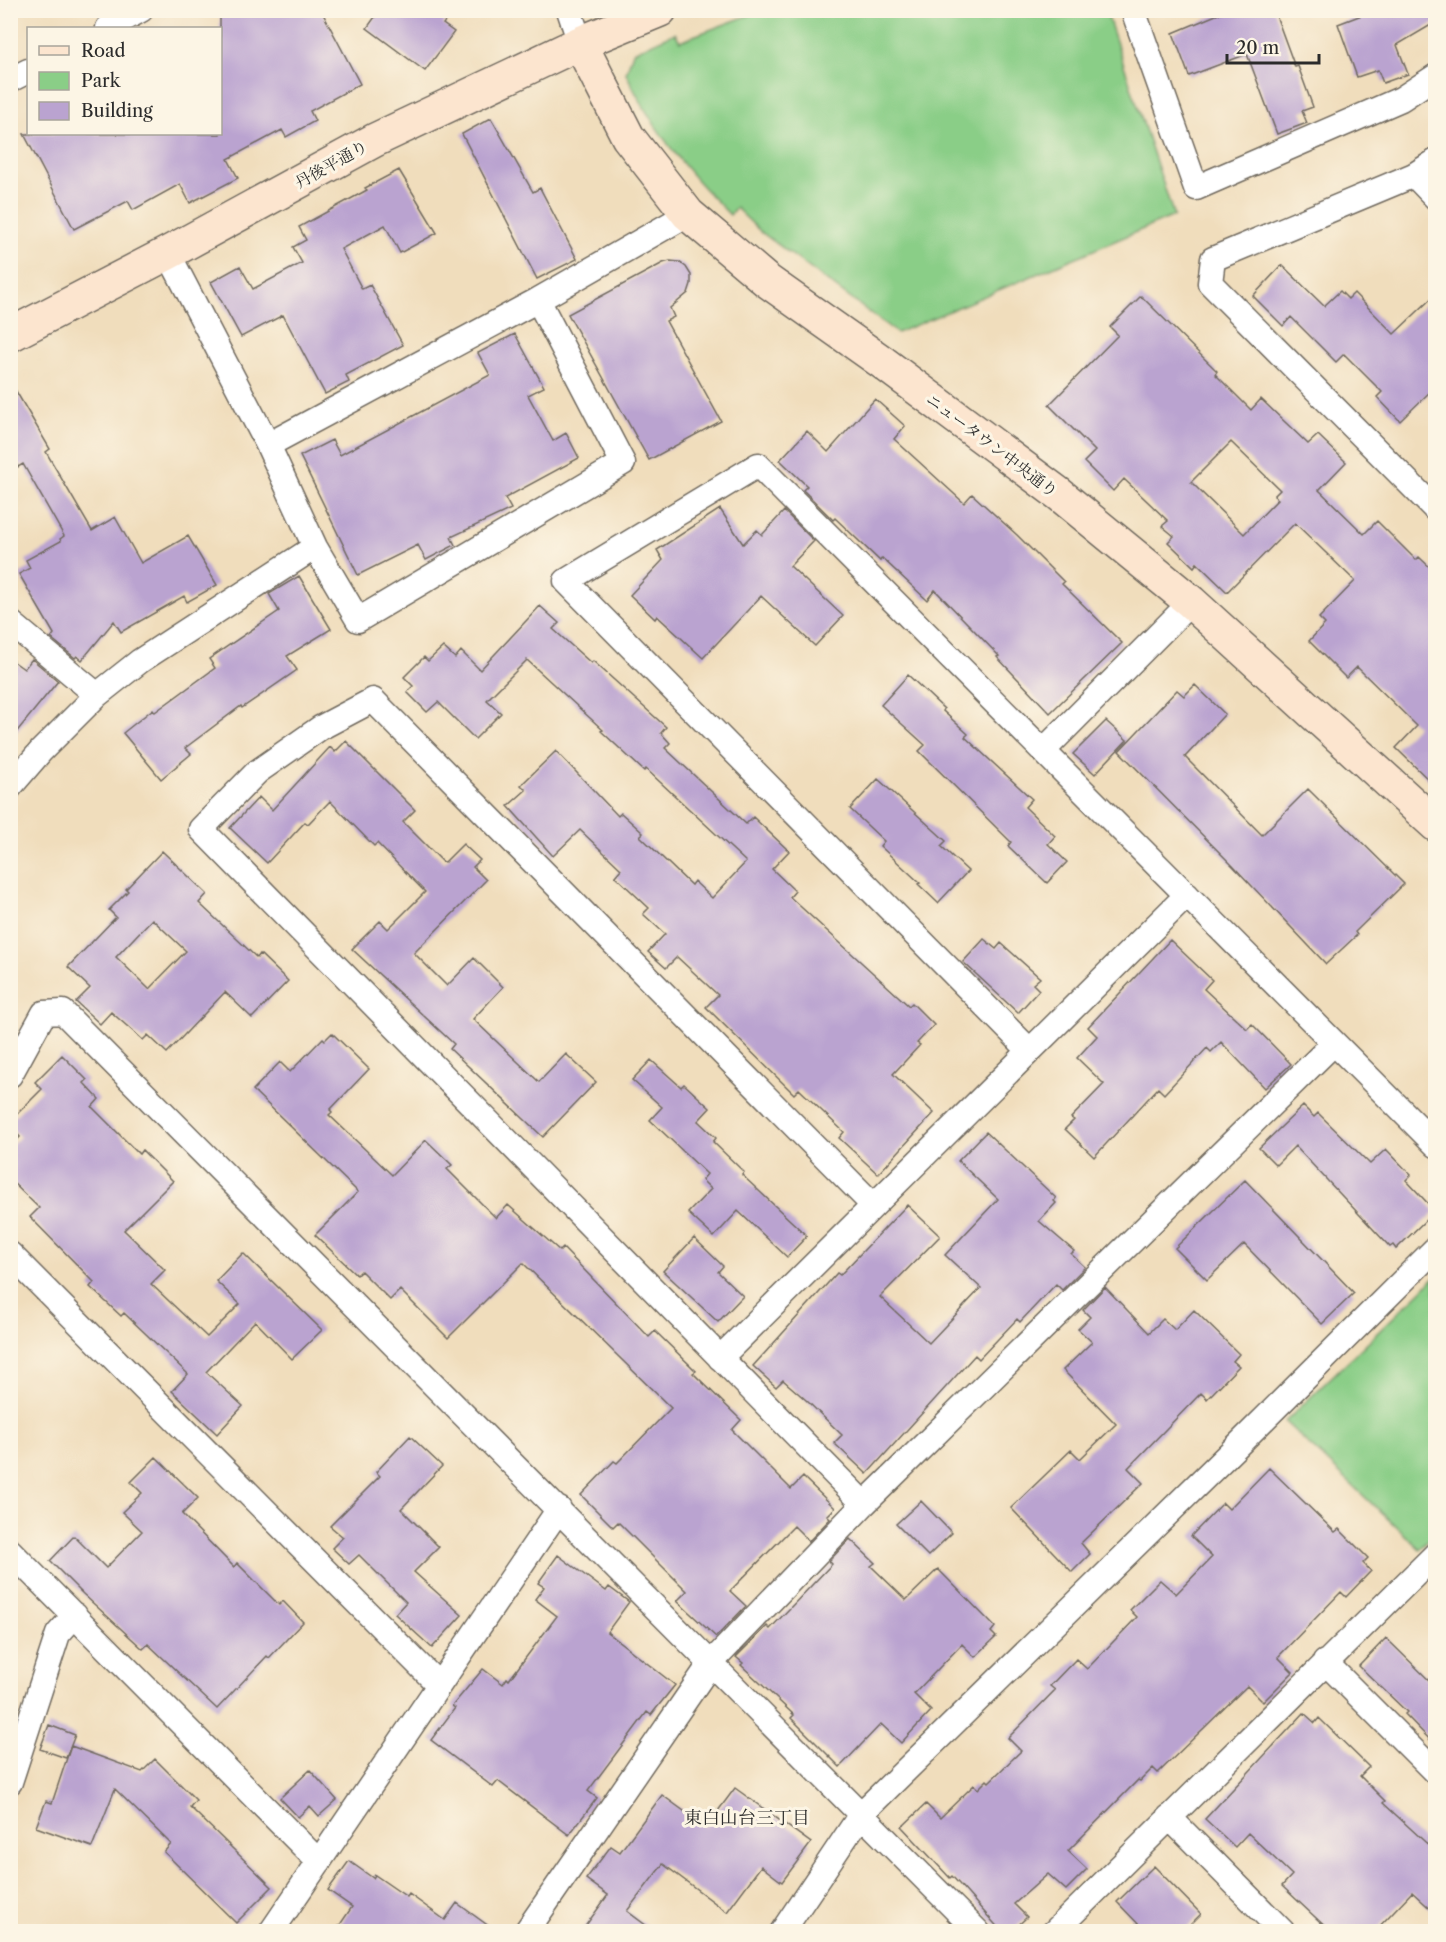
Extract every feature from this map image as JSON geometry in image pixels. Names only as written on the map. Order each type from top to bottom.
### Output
[{"type":"street","points":[[110,27],[141,10]]},
{"type":"street","points":[[569,10],[580,43]]},
{"type":"street","name":"丹後平通り","points":[[10,335],[168,253],[375,140],[580,43],[660,10]]},
{"type":"street","points":[[1133,10],[1196,188],[1401,99],[1436,76]]},
{"type":"street","name":"ニュータウン中央通り","points":[[580,43],[628,137],[688,214],[766,279],[1059,494],[1191,602],[1433,817]]},
{"type":"street","points":[[10,80],[27,72]]},
{"type":"street","points":[[1436,161],[1413,175],[1213,259],[1210,283],[1436,510]]},
{"type":"street","points":[[1413,175],[1436,198]]},
{"type":"street","points":[[268,445],[538,300],[688,214]]},
{"type":"street","points":[[168,253],[268,445],[315,547],[358,620],[622,463],[538,300]]},
{"type":"street","points":[[1029,1050],[566,581],[758,465],[1436,1145]]},
{"type":"street","points":[[10,787],[97,695],[140,661],[315,547]]},
{"type":"street","points":[[1043,752],[1191,602]]},
{"type":"street","points":[[10,622],[97,695]]},
{"type":"street","points":[[864,1504],[201,829],[257,772],[320,728],[373,700],[873,1205]]},
{"type":"street","points":[[720,1358],[1187,895]]},
{"type":"street","points":[[10,1075],[44,1012],[63,1012],[978,1932]]},
{"type":"street","points":[[526,1932],[711,1663],[864,1504],[1334,1043]]},
{"type":"street","points":[[782,1932],[862,1814],[1436,1248]]},
{"type":"street","points":[[10,1254],[439,1685]]},
{"type":"street","points":[[272,1932],[559,1509]]},
{"type":"street","points":[[10,1551],[319,1862]]},
{"type":"street","points":[[1054,1932],[1436,1554]]},
{"type":"street","points":[[10,1782],[58,1634],[75,1615]]},
{"type":"street","points":[[1325,1662],[1436,1773]]},
{"type":"street","points":[[1169,1817],[1283,1932]]},
{"type":"green space","points":[[760,11],[1106,11],[1174,216],[897,333],[761,232],[736,208],[730,215],[671,149],[647,112],[626,73],[633,52],[675,33],[680,41]]},
{"type":"green space","points":[[1435,1277],[1435,1533],[1420,1549],[1285,1422]]},
{"type":"building","points":[[220,10],[321,10],[360,84],[310,111],[315,121],[286,137],[282,130],[228,159],[238,178],[190,203],[180,184],[133,210],[128,201],[74,229],[24,134],[222,135],[222,27],[220,27]]},
{"type":"building","points":[[380,10],[453,10],[443,24],[454,32],[425,71],[367,28]]},
{"type":"building","points":[[1228,10],[1274,10],[1313,107],[1302,111],[1307,123],[1277,134],[1247,54],[1189,76],[1173,33]]},
{"type":"building","points":[[1375,10],[1436,10],[1436,22],[1397,45],[1408,74],[1383,83],[1378,70],[1357,77],[1338,24]]},
{"type":"building","points":[[491,118],[533,192],[540,188],[577,259],[537,279],[462,134]]},
{"type":"building","points":[[399,170],[437,233],[400,253],[385,225],[341,249],[362,289],[370,285],[403,345],[346,375],[349,382],[325,394],[283,315],[241,337],[211,282],[240,266],[253,289],[302,263],[293,247],[306,240],[299,227]]},
{"type":"building","points":[[670,261],[679,262],[686,267],[691,275],[691,284],[688,293],[670,308],[674,317],[666,321],[721,421],[649,460],[568,314]]},
{"type":"building","points":[[1282,265],[1324,306],[1340,291],[1348,299],[1354,293],[1394,334],[1436,294],[1436,386],[1400,421],[1377,397],[1382,392],[1344,354],[1336,362],[1291,317],[1283,326],[1253,296]]},
{"type":"building","points":[[1141,296],[1217,371],[1215,374],[1251,410],[1261,399],[1308,444],[1318,435],[1346,462],[1319,490],[1364,534],[1377,521],[1416,560],[1419,557],[1436,573],[1436,787],[1396,748],[1417,726],[1357,667],[1346,678],[1309,641],[1325,624],[1319,618],[1355,581],[1295,523],[1227,592],[1197,563],[1194,567],[1168,542],[1174,536],[1162,526],[1168,521],[1124,479],[1113,491],[1084,462],[1095,451],[1049,405],[1118,335],[1110,327]],"holes":[[[1231,442],[1280,490],[1274,496],[1278,499],[1244,534],[1191,482]]]},
{"type":"building","points":[[515,334],[544,387],[528,395],[553,441],[566,433],[579,458],[505,498],[511,509],[451,537],[455,545],[426,560],[418,545],[358,575],[300,456],[332,440],[340,455],[490,375],[478,353]]},
{"type":"building","points":[[10,381],[50,449],[46,452],[92,531],[115,517],[141,563],[188,536],[217,585],[187,602],[184,596],[121,632],[114,621],[82,660],[77,656],[75,658],[51,638],[54,634],[19,574],[30,568],[26,560],[61,541],[60,539],[64,536],[23,464],[18,467],[10,453]]},
{"type":"building","points":[[875,399],[905,426],[894,439],[964,503],[972,494],[1017,535],[1064,582],[1062,584],[1122,643],[1050,713],[935,590],[927,600],[882,558],[880,561],[803,490],[807,486],[780,460],[807,431],[828,452]]},
{"type":"building","points":[[720,509],[743,544],[757,530],[762,535],[784,511],[814,541],[790,566],[843,616],[815,646],[761,596],[703,658],[657,616],[655,619],[630,595],[663,560],[657,550]]},
{"type":"building","points":[[299,576],[331,629],[287,656],[297,670],[242,708],[241,706],[185,748],[191,754],[161,779],[123,733],[153,709],[155,712],[215,668],[209,659],[279,611],[269,594]]},
{"type":"building","points":[[540,606],[559,623],[553,629],[591,663],[593,661],[666,727],[661,733],[670,743],[665,748],[746,824],[753,817],[789,851],[772,869],[795,891],[790,897],[909,1006],[912,1003],[934,1025],[917,1043],[920,1045],[893,1074],[934,1113],[878,1174],[839,1138],[844,1132],[799,1089],[794,1094],[706,1007],[718,995],[677,957],[666,968],[648,952],[665,934],[643,914],[649,908],[615,876],[621,869],[580,830],[553,856],[508,806],[526,790],[521,785],[556,751],[618,816],[621,813],[643,833],[640,836],[691,885],[694,881],[712,898],[746,862],[646,769],[644,771],[527,660],[487,700],[501,713],[475,739],[438,702],[427,712],[407,692],[413,686],[404,677],[424,657],[428,661],[443,647],[455,658],[461,651],[480,670]]},
{"type":"building","points":[[10,659],[24,669],[32,659],[58,681],[10,740]]},
{"type":"building","points":[[908,675],[968,734],[965,737],[1032,799],[1025,807],[1055,836],[1048,844],[1067,862],[1047,883],[1008,846],[1011,842],[919,751],[925,745],[881,705]]},
{"type":"building","points":[[1195,685],[1225,714],[1185,757],[1262,835],[1308,789],[1404,884],[1355,932],[1357,935],[1326,964],[1119,751],[1177,690],[1184,696]]},
{"type":"building","points":[[1106,721],[1127,740],[1095,774],[1073,754]]},
{"type":"building","points":[[346,741],[415,810],[403,822],[444,863],[463,844],[480,860],[473,867],[486,880],[414,953],[447,986],[474,958],[503,987],[473,1019],[539,1082],[566,1054],[596,1082],[543,1137],[450,1049],[454,1044],[352,949],[380,921],[388,929],[425,892],[377,843],[374,846],[330,801],[308,824],[305,822],[267,863],[230,828],[259,797],[272,810],[330,747],[335,752]]},
{"type":"building","points":[[878,779],[946,841],[941,846],[968,871],[938,903],[880,846],[884,841],[850,809]]},
{"type":"building","points":[[162,851],[207,894],[199,903],[257,958],[260,954],[288,981],[252,1018],[225,992],[167,1053],[148,1035],[143,1040],[111,1012],[100,1024],[76,1002],[90,988],[68,967],[116,917],[109,910],[128,891],[126,889]],"holes":[[[152,919],[186,951],[149,989],[116,957]]]},
{"type":"building","points":[[984,939],[996,949],[1001,943],[1040,978],[1033,984],[1039,990],[1018,1013],[963,962]]},
{"type":"building","points":[[1170,940],[1212,980],[1204,989],[1247,1029],[1252,1024],[1291,1064],[1265,1088],[1221,1042],[1211,1052],[1207,1048],[1164,1094],[1158,1088],[1094,1157],[1065,1129],[1074,1120],[1071,1118],[1104,1084],[1077,1058],[1097,1036],[1088,1027]]},
{"type":"building","points":[[332,1033],[369,1069],[330,1110],[332,1112],[329,1115],[392,1175],[426,1140],[452,1165],[447,1169],[496,1218],[508,1205],[560,1251],[563,1248],[649,1337],[655,1331],[696,1371],[693,1373],[741,1420],[732,1430],[791,1489],[803,1477],[835,1508],[827,1516],[830,1519],[809,1541],[794,1526],[730,1591],[746,1606],[716,1637],[677,1601],[687,1591],[618,1522],[613,1527],[581,1495],[614,1461],[617,1463],[671,1408],[523,1263],[448,1338],[400,1290],[390,1300],[361,1271],[357,1275],[315,1235],[358,1192],[253,1090],[280,1062],[290,1072],[323,1038],[325,1040]]},
{"type":"building","points":[[62,1055],[87,1080],[84,1083],[99,1099],[92,1107],[139,1154],[142,1150],[173,1181],[124,1230],[165,1270],[151,1284],[207,1337],[240,1304],[216,1281],[243,1253],[322,1330],[292,1359],[255,1321],[206,1372],[243,1406],[217,1434],[172,1391],[188,1374],[124,1313],[121,1316],[90,1287],[94,1282],[30,1217],[39,1208],[10,1180],[10,1147],[20,1137],[10,1126],[10,1121],[42,1089],[35,1082]]},
{"type":"building","points":[[651,1060],[681,1087],[684,1084],[710,1108],[698,1121],[716,1138],[713,1142],[744,1172],[742,1175],[807,1236],[787,1257],[738,1211],[714,1237],[688,1213],[711,1189],[702,1180],[707,1174],[650,1120],[662,1107],[632,1080]]},
{"type":"building","points":[[1303,1106],[1314,1117],[1318,1113],[1370,1164],[1386,1149],[1411,1175],[1406,1180],[1435,1211],[1396,1249],[1393,1245],[1390,1247],[1295,1146],[1276,1165],[1259,1148]]},
{"type":"building","points":[[986,1132],[1056,1198],[1054,1201],[1056,1203],[1039,1221],[1074,1251],[1071,1254],[1085,1267],[1062,1290],[1056,1284],[1020,1322],[1017,1319],[979,1359],[975,1355],[867,1474],[834,1443],[842,1435],[806,1400],[783,1380],[776,1387],[753,1366],[837,1273],[840,1275],[907,1205],[940,1236],[880,1297],[929,1343],[981,1288],[945,1255],[998,1199],[958,1161]]},
{"type":"building","points":[[1245,1180],[1354,1293],[1322,1324],[1244,1244],[1207,1280],[1175,1248]]},
{"type":"building","points":[[694,1238],[723,1266],[718,1272],[743,1296],[718,1322],[663,1271]]},
{"type":"building","points":[[1105,1287],[1149,1333],[1163,1319],[1175,1330],[1194,1310],[1239,1354],[1233,1361],[1239,1366],[1207,1399],[1201,1393],[1128,1468],[1143,1483],[1081,1543],[1090,1554],[1072,1572],[1011,1508],[1071,1450],[1080,1459],[1116,1424],[1063,1370],[1092,1342],[1078,1329],[1090,1317],[1083,1310]]},
{"type":"building","points":[[410,1436],[442,1466],[401,1509],[439,1547],[414,1572],[462,1615],[432,1648],[395,1614],[406,1602],[359,1555],[349,1564],[332,1548],[343,1537],[330,1526],[380,1476],[376,1472]]},
{"type":"building","points":[[156,1457],[198,1498],[182,1514],[234,1567],[237,1563],[279,1605],[283,1601],[303,1622],[217,1709],[148,1644],[143,1649],[50,1561],[74,1536],[106,1568],[142,1531],[122,1512],[142,1493],[131,1482]]},
{"type":"building","points":[[1269,1468],[1335,1532],[1339,1529],[1368,1558],[1363,1563],[1371,1571],[1346,1597],[1341,1592],[1278,1657],[1293,1672],[1263,1702],[1247,1686],[1158,1773],[1153,1768],[1140,1781],[1138,1780],[1068,1851],[1087,1869],[1066,1890],[1048,1874],[1014,1904],[1027,1917],[1011,1932],[1002,1932],[952,1876],[950,1878],[902,1827],[926,1804],[940,1818],[974,1785],[978,1789],[987,1780],[989,1782],[1021,1751],[1008,1738],[1055,1690],[1050,1686],[1076,1659],[1087,1669],[1137,1617],[1130,1610],[1160,1580],[1176,1594],[1212,1557],[1191,1536],[1223,1503],[1229,1509]]},
{"type":"building","points":[[921,1501],[952,1533],[928,1556],[896,1524]]},
{"type":"building","points":[[850,1539],[875,1563],[871,1566],[906,1600],[938,1569],[995,1627],[991,1632],[996,1637],[975,1657],[962,1644],[914,1694],[931,1711],[901,1743],[881,1724],[840,1767],[791,1718],[794,1715],[741,1665],[743,1663],[736,1657],[767,1626],[770,1629],[832,1564],[829,1561]]},
{"type":"building","points":[[558,1555],[606,1591],[609,1587],[629,1602],[607,1632],[675,1685],[651,1715],[647,1712],[588,1791],[597,1798],[569,1835],[498,1781],[493,1787],[431,1740],[455,1708],[452,1706],[483,1669],[503,1684],[507,1678],[509,1680],[557,1616],[535,1599],[544,1587],[538,1583]]},
{"type":"building","points":[[1386,1638],[1436,1687],[1436,1746],[1405,1714],[1407,1712],[1359,1666]]},
{"type":"building","points":[[1304,1713],[1315,1723],[1319,1718],[1369,1767],[1360,1776],[1385,1801],[1383,1803],[1436,1852],[1436,1914],[1412,1892],[1374,1932],[1331,1932],[1282,1886],[1292,1875],[1248,1833],[1235,1847],[1205,1819]]},
{"type":"building","points":[[49,1725],[75,1735],[66,1758],[40,1749]]},
{"type":"building","points":[[71,1746],[142,1772],[155,1759],[196,1800],[190,1807],[272,1887],[236,1923],[164,1852],[171,1844],[115,1789],[92,1847],[36,1827],[46,1801],[52,1803]]},
{"type":"building","points":[[310,1770],[337,1800],[319,1816],[310,1806],[298,1817],[280,1798]]},
{"type":"building","points":[[735,1788],[811,1843],[782,1882],[761,1866],[727,1912],[663,1864],[627,1911],[655,1932],[581,1932],[608,1895],[586,1879],[611,1846],[620,1852],[662,1795],[706,1827]]},
{"type":"building","points":[[349,1861],[373,1878],[375,1875],[407,1897],[409,1894],[445,1920],[457,1903],[497,1932],[335,1932],[352,1907],[328,1890]]},
{"type":"building","points":[[1154,1866],[1201,1914],[1183,1932],[1146,1932],[1117,1902]]},
{"type":"district","name":"東白山台三丁目","points":[[747,1818]]}]
